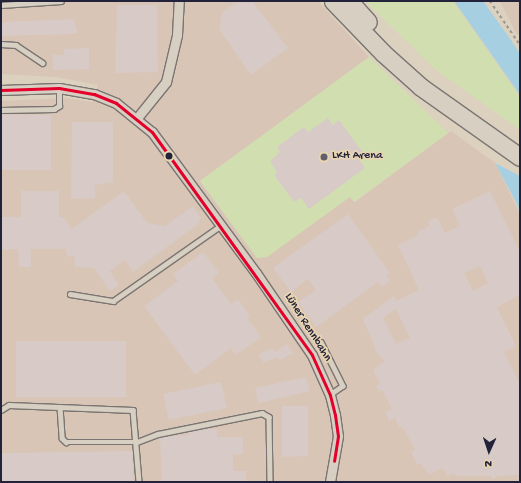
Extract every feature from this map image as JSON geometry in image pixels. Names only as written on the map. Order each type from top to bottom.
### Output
[{"type":"highway","points":[[333,1],[383,54],[421,87],[520,157]]},
{"type":"highway","points":[[349,1],[428,78],[520,144]]},
{"type":"street","points":[[137,118],[166,82],[177,35],[179,1]]},
{"type":"street","name":"Lüner Rennbahn","points":[[1,90],[59,88],[94,94],[116,103],[137,118],[152,132],[296,329],[312,355],[330,395],[338,436],[330,482]]},
{"type":"lane","points":[[1,5],[61,1]]},
{"type":"lane","points":[[1,44],[16,45],[43,63]]},
{"type":"lane","points":[[1,110],[54,109],[59,106],[59,88]]},
{"type":"lane","points":[[70,294],[113,301],[220,226]]},
{"type":"lane","points":[[321,342],[343,386],[330,395]]},
{"type":"lane","points":[[1,410],[9,405],[133,410],[137,442],[139,482]]},
{"type":"lane","points":[[60,407],[62,438],[66,442],[137,442],[158,434],[262,413],[269,417],[270,482]]},
{"type":"path","points":[[490,1],[520,45]]},
{"type":"shaded area","points":[[1,1],[318,1],[369,57],[200,181],[257,258],[267,257],[350,196],[355,202],[451,131],[495,163],[520,214],[520,482],[1,482],[1,101],[65,98],[93,102],[98,85],[57,77],[1,74]]},
{"type":"shaded area","points":[[500,1],[520,1],[520,34],[517,35]]},
{"type":"green space","points":[[365,1],[453,1],[520,97],[520,130],[435,69]]},
{"type":"green space","name":"LKH Arena","points":[[369,57],[448,133],[354,202],[350,197],[267,257],[257,258],[200,181]]},
{"type":"water","points":[[454,1],[483,1],[511,40],[520,54],[520,95]]},
{"type":"water","points":[[495,163],[520,176],[520,214],[517,204]]},
{"type":"building","points":[[238,1],[252,1],[288,48],[251,75],[219,29],[222,13]]},
{"type":"building","points":[[117,5],[157,5],[158,72],[115,73]]},
{"type":"building","points":[[74,19],[77,33],[74,34],[2,36],[1,22]]},
{"type":"building","points":[[89,48],[89,69],[53,70],[52,55],[64,55],[64,49]]},
{"type":"building","points":[[1,115],[51,115],[51,170],[1,170]]},
{"type":"building","points":[[328,118],[333,125],[339,120],[366,157],[360,161],[365,168],[309,209],[301,198],[294,202],[274,175],[277,172],[270,161],[280,152],[277,147],[304,127],[308,132]]},
{"type":"building","points":[[72,122],[113,122],[113,182],[95,185],[95,198],[71,199]]},
{"type":"building","points":[[21,191],[59,191],[59,217],[63,217],[72,229],[124,191],[147,223],[165,226],[193,206],[201,218],[198,224],[133,272],[125,260],[110,271],[119,286],[110,291],[94,268],[75,267],[74,256],[67,257],[66,249],[31,249],[31,267],[19,267],[18,249],[1,250],[1,217],[21,217]]},
{"type":"building","points":[[490,191],[520,252],[520,295],[497,307],[516,346],[504,352],[520,384],[520,475],[497,476],[493,480],[491,476],[456,476],[454,473],[447,476],[443,468],[429,475],[421,463],[417,465],[411,452],[415,450],[404,429],[399,427],[395,418],[389,421],[385,412],[392,409],[382,390],[379,391],[376,386],[380,384],[373,370],[385,361],[375,352],[376,350],[363,319],[394,296],[396,301],[419,290],[398,245],[418,235],[417,232],[430,226],[428,221],[437,217],[445,233],[460,226],[452,209]],"holes":[[[480,266],[488,283],[473,291],[464,273]],[[396,309],[410,338],[396,344],[383,318]]]},
{"type":"building","points":[[348,214],[390,273],[386,276],[390,281],[382,287],[378,282],[316,327],[298,302],[316,290],[308,279],[291,292],[273,268]]},
{"type":"building","points":[[203,252],[219,273],[212,278],[231,304],[238,299],[250,316],[247,318],[261,337],[236,355],[231,348],[195,375],[144,306],[178,281],[173,274]]},
{"type":"building","points":[[16,341],[126,341],[126,397],[16,397]]},
{"type":"building","points":[[287,344],[293,353],[280,360],[277,357],[264,363],[258,355],[272,348],[275,352]]},
{"type":"building","points":[[306,377],[310,391],[258,403],[255,388]]},
{"type":"building","points":[[221,382],[227,408],[169,420],[163,394]]},
{"type":"building","points":[[282,406],[308,406],[308,456],[282,457]]},
{"type":"building","points":[[217,429],[217,437],[243,437],[243,454],[233,454],[233,471],[246,471],[246,482],[162,482],[160,437],[189,435],[189,431]]},
{"type":"building","points":[[133,451],[133,482],[1,482],[1,453]]},
{"type":"transit line","points":[[1,90],[59,88],[94,94],[116,103],[152,132],[312,355],[330,395],[335,415],[338,436],[334,461]]},
{"type":"place","name":"LKH Arena","points":[[324,157]]}]
